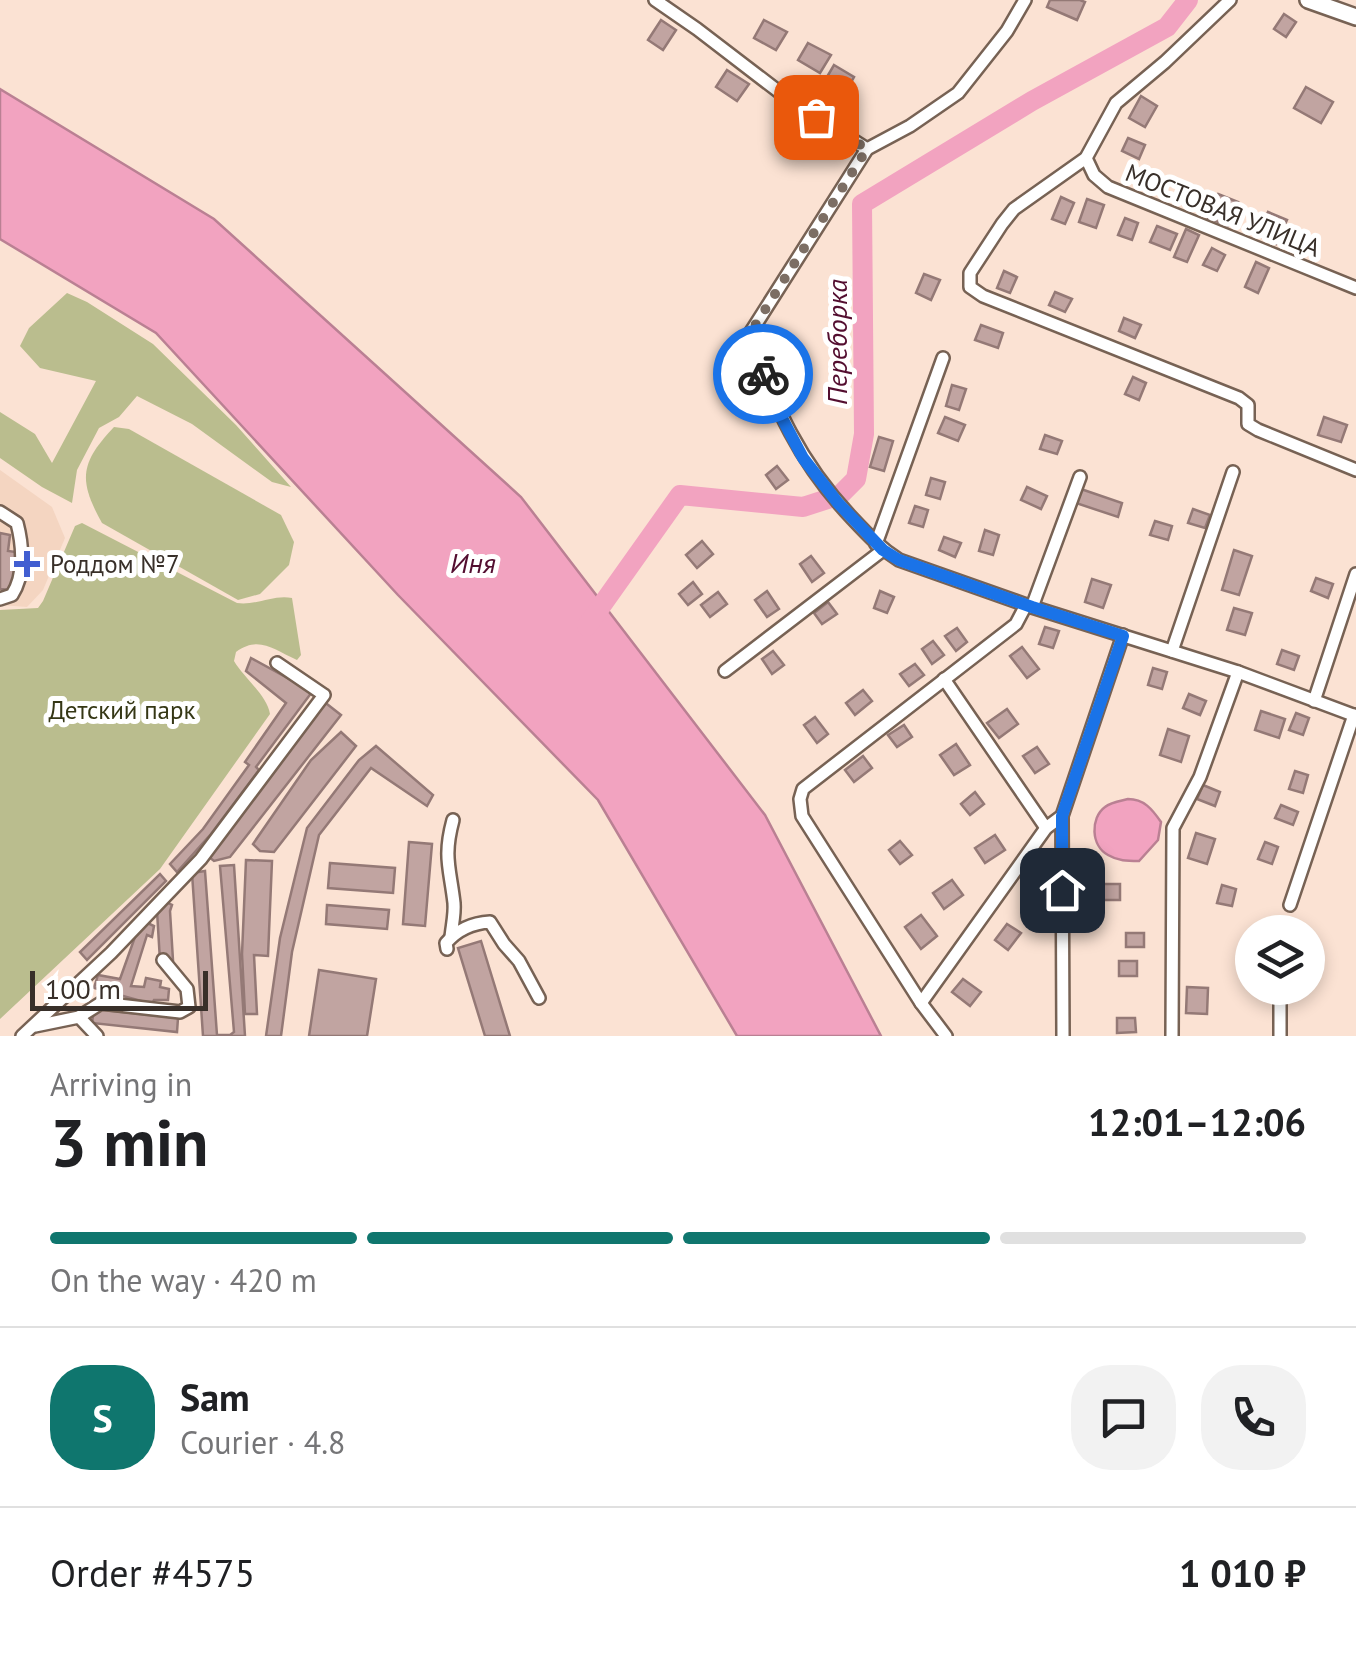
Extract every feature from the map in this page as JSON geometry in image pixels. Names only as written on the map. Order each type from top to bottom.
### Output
[{"type":"main road","points":[[1308,0],[1356,16]]},
{"type":"street","points":[[654,0],[791,101],[867,149]]},
{"type":"street","points":[[1025,0],[1008,30],[958,93],[867,149],[749,335],[783,420],[803,458],[838,503],[880,547],[899,560],[1238,672],[1355,716],[1290,905]]},
{"type":"street","points":[[1230,0],[1116,103],[1086,158],[1014,209],[970,272],[970,287],[983,296],[1239,398],[1248,405],[1248,424],[1356,470]]},
{"type":"street","name":"МОСТОВАЯ УЛИЦА","points":[[1086,158],[1094,175],[1108,186],[1356,288]]},
{"type":"street","points":[[725,670],[880,547],[942,358]]},
{"type":"street","points":[[1172,651],[1233,472]]},
{"type":"street","points":[[946,1036],[802,816],[800,799],[803,789],[1016,624],[1029,606],[1080,477]]},
{"type":"street","points":[[0,512],[16,523],[20,537],[20,582],[12,596],[0,599]]},
{"type":"street","points":[[1314,700],[1356,574]]},
{"type":"street","points":[[1063,1036],[1062,816],[1123,636]]},
{"type":"street","points":[[22,1036],[112,954],[201,859],[324,694],[277,663]]},
{"type":"street","points":[[1172,1036],[1173,828],[1200,777],[1238,672]]},
{"type":"street","points":[[944,679],[1046,828]]},
{"type":"street","points":[[922,1003],[1046,828],[1062,816]]},
{"type":"street","points":[[453,820],[447,868],[454,907],[449,943],[473,923],[490,922],[519,960],[539,998]]},
{"type":"street","points":[[32,1026],[79,1017],[100,1003],[180,1012],[189,1006],[187,989],[163,960]]},
{"type":"street","points":[[1280,1005],[1280,1036]]},
{"type":"street","points":[[79,1017],[96,1036]]},
{"type":"shaded area","name":"Роддом №7","points":[[0,470],[52,507],[65,538],[43,590],[27,607],[0,605]]},
{"type":"green space","points":[[67,293],[153,344],[236,425],[291,487],[272,482],[192,424],[137,396],[119,417],[99,428],[77,470],[72,503],[0,458],[0,412],[35,434],[52,463],[96,381],[40,368],[20,346],[29,328]]},
{"type":"green space","points":[[114,427],[129,429],[281,515],[294,542],[289,565],[260,594],[238,600],[102,523],[89,495],[86,472],[94,451]]},
{"type":"green space","name":"Детский парк","points":[[82,523],[237,603],[292,598],[301,655],[297,660],[259,644],[236,652],[234,661],[265,700],[270,714],[160,869],[0,1019],[0,610],[38,608],[75,526]]},
{"type":"water","name":"Иня","points":[[0,89],[214,219],[521,497],[765,815],[881,1036],[737,1036],[598,800],[398,595],[156,333],[0,239]]},
{"type":"water","points":[[1128,799],[1147,806],[1161,822],[1158,840],[1139,861],[1123,860],[1102,851],[1094,832],[1100,812],[1110,804]]},
{"type":"building","points":[[1050,0],[1085,2],[1077,20],[1047,7]]},
{"type":"building","points":[[1284,14],[1296,22],[1286,37],[1274,29]]},
{"type":"building","points":[[661,20],[676,30],[663,50],[648,40]]},
{"type":"building","points":[[764,20],[787,32],[776,50],[754,38]]},
{"type":"building","points":[[808,43],[831,55],[820,73],[798,60]]},
{"type":"building","points":[[834,65],[854,77],[845,93],[824,82]]},
{"type":"building","points":[[727,70],[749,84],[737,101],[716,87]]},
{"type":"building","points":[[1306,87],[1333,102],[1321,123],[1294,108]]},
{"type":"building","points":[[1141,96],[1157,106],[1145,127],[1129,118]]},
{"type":"building","points":[[798,119],[812,127],[801,145],[788,137]]},
{"type":"building","points":[[1128,138],[1145,145],[1139,159],[1122,151]]},
{"type":"building","points":[[1185,186],[1204,194],[1197,209],[1179,201]]},
{"type":"building","points":[[1218,194],[1238,202],[1228,226],[1208,218]]},
{"type":"building","points":[[1061,197],[1074,203],[1065,224],[1052,219]]},
{"type":"building","points":[[1087,199],[1104,205],[1096,228],[1079,222]]},
{"type":"building","points":[[1268,212],[1287,220],[1276,244],[1258,235]]},
{"type":"building","points":[[1125,218],[1138,223],[1132,240],[1118,235]]},
{"type":"building","points":[[1157,226],[1177,234],[1170,250],[1150,242]]},
{"type":"building","points":[[1186,229],[1199,235],[1187,262],[1174,257]]},
{"type":"building","points":[[1212,248],[1225,255],[1217,271],[1203,265]]},
{"type":"building","points":[[1256,262],[1269,268],[1258,293],[1245,287]]},
{"type":"building","points":[[1004,271],[1017,277],[1010,293],[997,288]]},
{"type":"building","points":[[924,274],[940,280],[931,300],[916,293]]},
{"type":"building","points":[[1055,292],[1072,299],[1065,312],[1049,305]]},
{"type":"building","points":[[1124,318],[1141,325],[1135,338],[1119,331]]},
{"type":"building","points":[[981,325],[1003,333],[998,348],[975,340]]},
{"type":"building","points":[[1133,377],[1146,383],[1139,400],[1125,394]]},
{"type":"building","points":[[952,385],[966,389],[959,410],[946,406]]},
{"type":"building","points":[[945,417],[965,425],[958,441],[938,433]]},
{"type":"building","points":[[1324,417],[1347,425],[1341,442],[1318,435]]},
{"type":"building","points":[[1045,435],[1062,441],[1057,454],[1040,449]]},
{"type":"building","points":[[879,437],[893,441],[884,471],[870,467]]},
{"type":"building","points":[[777,466],[788,480],[776,489],[766,475]]},
{"type":"building","points":[[931,478],[945,482],[940,499],[926,495]]},
{"type":"building","points":[[1027,487],[1047,496],[1041,509],[1021,500]]},
{"type":"building","points":[[1078,488],[1122,503],[1118,517],[1073,502]]},
{"type":"building","points":[[915,506],[928,510],[923,527],[909,523]]},
{"type":"building","points":[[1193,509],[1210,515],[1205,528],[1188,523]]},
{"type":"building","points":[[1155,521],[1172,526],[1168,540],[1150,535]]},
{"type":"building","points":[[985,530],[999,535],[993,555],[979,551]]},
{"type":"building","points":[[0,533],[10,535],[8,551],[16,552],[12,590],[0,589]]},
{"type":"building","points":[[944,537],[961,543],[955,557],[939,550]]},
{"type":"building","points":[[702,541],[713,554],[697,568],[686,555]]},
{"type":"building","points":[[1234,550],[1252,556],[1239,595],[1222,590]]},
{"type":"building","points":[[811,556],[824,573],[812,582],[800,564]]},
{"type":"building","points":[[1316,578],[1333,584],[1328,598],[1311,591]]},
{"type":"building","points":[[1092,579],[1111,585],[1103,608],[1085,602]]},
{"type":"building","points":[[693,582],[702,594],[688,605],[679,594]]},
{"type":"building","points":[[767,591],[779,609],[767,617],[755,600]]},
{"type":"building","points":[[880,591],[894,597],[887,613],[874,608]]},
{"type":"building","points":[[718,592],[727,604],[710,617],[701,605]]},
{"type":"building","points":[[828,602],[837,614],[822,624],[814,613]]},
{"type":"building","points":[[1234,608],[1252,613],[1245,635],[1227,630]]},
{"type":"building","points":[[1045,627],[1059,631],[1053,648],[1039,644]]},
{"type":"building","points":[[957,628],[967,642],[956,651],[945,636]]},
{"type":"building","points":[[933,641],[944,655],[932,664],[922,649]]},
{"type":"building","points":[[1022,647],[1039,669],[1027,678],[1010,656]]},
{"type":"building","points":[[1282,650],[1299,656],[1294,670],[1277,664]]},
{"type":"building","points":[[773,651],[784,665],[772,674],[762,659]]},
{"type":"building","points":[[251,658],[295,682],[297,679],[312,692],[211,834],[177,872],[170,864],[203,829],[249,765],[245,762],[286,703],[246,671]]},
{"type":"building","points":[[915,664],[924,675],[909,686],[900,674]]},
{"type":"building","points":[[1153,668],[1167,672],[1162,689],[1148,685]]},
{"type":"building","points":[[863,690],[872,701],[855,715],[846,703]]},
{"type":"building","points":[[1189,694],[1206,701],[1200,715],[1183,708]]},
{"type":"building","points":[[318,697],[341,715],[230,857],[214,861],[204,853]]},
{"type":"building","points":[[1007,709],[1018,724],[999,738],[987,723]]},
{"type":"building","points":[[1261,711],[1285,719],[1279,738],[1255,730]]},
{"type":"building","points":[[1296,713],[1309,718],[1303,735],[1289,730]]},
{"type":"building","points":[[815,717],[828,734],[817,743],[804,725]]},
{"type":"building","points":[[904,725],[912,737],[897,747],[888,735]]},
{"type":"building","points":[[1168,729],[1189,736],[1181,762],[1160,755]]},
{"type":"building","points":[[341,732],[356,746],[274,852],[260,851],[253,844],[311,760]]},
{"type":"building","points":[[956,744],[970,765],[954,775],[940,755]]},
{"type":"building","points":[[376,746],[433,795],[427,806],[371,768],[319,835],[292,952],[281,1036],[266,1036],[280,938],[307,828],[359,760]]},
{"type":"building","points":[[1037,747],[1049,764],[1035,773],[1023,756]]},
{"type":"building","points":[[863,756],[872,768],[854,782],[845,770]]},
{"type":"building","points":[[1295,771],[1308,775],[1303,793],[1289,789]]},
{"type":"building","points":[[1203,785],[1220,792],[1215,806],[1197,799]]},
{"type":"building","points":[[975,792],[984,804],[970,815],[961,804]]},
{"type":"building","points":[[1281,805],[1298,812],[1293,825],[1275,818]]},
{"type":"building","points":[[1196,833],[1215,839],[1207,864],[1188,858]]},
{"type":"building","points":[[995,835],[1005,850],[985,863],[975,848]]},
{"type":"building","points":[[900,841],[912,855],[900,864],[889,850]]},
{"type":"building","points":[[409,842],[432,844],[425,926],[403,924]]},
{"type":"building","points":[[1265,842],[1278,847],[1272,864],[1258,859]]},
{"type":"building","points":[[246,860],[272,861],[268,956],[254,955],[257,1014],[245,1014],[242,954]]},
{"type":"building","points":[[330,863],[395,868],[393,893],[328,888]]},
{"type":"building","points":[[234,865],[245,1036],[203,1036],[192,873],[205,871],[217,1035],[230,1035],[234,1032],[220,866]]},
{"type":"building","points":[[160,874],[166,881],[87,960],[80,952]]},
{"type":"building","points":[[952,880],[963,895],[944,909],[933,893]]},
{"type":"building","points":[[1100,884],[1120,884],[1120,900],[1099,900]]},
{"type":"building","points":[[1222,885],[1236,889],[1232,906],[1217,903]]},
{"type":"building","points":[[162,900],[172,905],[173,960],[160,961],[157,911]]},
{"type":"building","points":[[327,905],[389,910],[387,929],[326,924]]},
{"type":"building","points":[[921,915],[937,936],[921,949],[905,927]]},
{"type":"building","points":[[141,920],[154,926],[152,937],[147,935],[131,986],[144,987],[146,978],[161,981],[160,987],[169,989],[168,1000],[154,1000],[152,1004],[94,988],[98,975],[120,979]]},
{"type":"building","points":[[1007,924],[1021,933],[1008,950],[995,940]]},
{"type":"building","points":[[1126,933],[1144,933],[1144,947],[1126,947]]},
{"type":"building","points":[[481,941],[510,1036],[485,1036],[458,948]]},
{"type":"building","points":[[1119,961],[1137,961],[1137,976],[1119,976]]},
{"type":"building","points":[[319,970],[376,979],[367,1036],[309,1036]]},
{"type":"building","points":[[963,979],[981,992],[970,1006],[952,992]]},
{"type":"building","points":[[1187,987],[1208,988],[1207,1014],[1186,1013]]},
{"type":"building","points":[[94,1009],[178,1018],[177,1032],[92,1023]]},
{"type":"building","points":[[1117,1018],[1135,1018],[1136,1032],[1117,1033]]},
{"type":"waterway","name":"Переборка","points":[[587,626],[680,495],[803,507],[840,495],[856,479],[864,434],[862,204],[1032,101],[1167,27],[1188,0]]},
{"type":"way so far","points":[[763,374],[749,335],[867,149],[816,117]]},
{"type":"place","name":"Роддом №7","points":[[27,564]]},
{"type":"route","points":[[763,374],[803,458],[838,503],[883,550],[899,560],[1123,636],[1062,816],[1062,890]]}]
